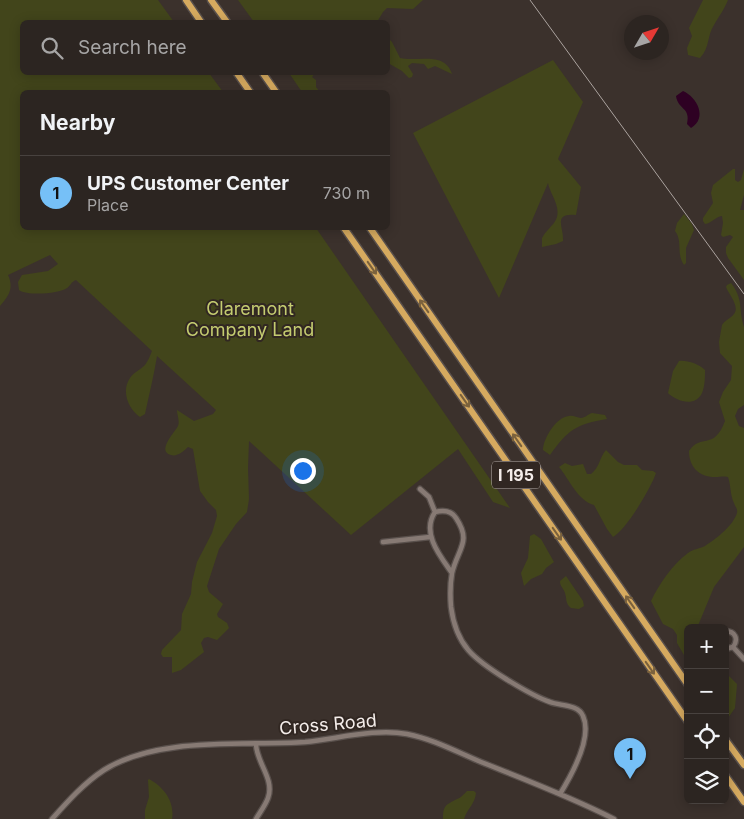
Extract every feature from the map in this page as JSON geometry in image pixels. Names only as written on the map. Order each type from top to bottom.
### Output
[{"type":"highway","points":[[186,0],[200,20]]},
{"type":"highway","points":[[211,0],[226,20]]},
{"type":"highway","points":[[238,75],[249,90]]},
{"type":"highway","points":[[264,75],[275,90]]},
{"type":"highway","name":"I 195","points":[[345,230],[684,716]]},
{"type":"highway","name":"I 195","points":[[371,230],[684,679]]},
{"type":"highway","points":[[729,744],[744,765]]},
{"type":"highway","points":[[729,781],[744,802]]},
{"type":"street","points":[[420,489],[429,497],[435,512]]},
{"type":"street","points":[[452,573],[430,537],[430,519],[435,512],[443,510],[453,514],[462,527],[464,535],[463,544],[455,560],[450,585],[456,630],[462,642],[472,655],[518,686],[549,702],[573,707],[580,711],[583,716],[585,722],[582,749],[576,765],[560,794]]},
{"type":"street","points":[[383,542],[430,537]]},
{"type":"street","points":[[729,631],[735,636],[736,640],[733,647]]},
{"type":"street","points":[[729,648],[733,647]]},
{"type":"street","points":[[733,647],[744,659]]},
{"type":"street","name":"Cross Road","points":[[52,819],[90,780],[112,765],[134,756],[172,748],[215,744],[318,741],[384,732],[406,734],[431,741],[560,794],[614,819]]},
{"type":"street","points":[[256,744],[256,751],[268,782],[269,790],[268,799],[256,819]]},
{"type":"green space","name":"Claremont Company Land","points":[[0,0],[158,0],[173,20],[20,20],[20,75],[210,75],[222,90],[20,90],[20,230],[317,230],[510,508],[493,502],[458,449],[351,535],[249,441],[249,499],[247,512],[236,524],[219,549],[207,586],[209,592],[223,604],[217,614],[218,617],[227,623],[229,628],[217,640],[208,637],[204,638],[201,643],[204,652],[181,670],[172,673],[172,657],[163,657],[161,654],[162,650],[181,630],[182,614],[191,594],[197,562],[212,533],[217,516],[216,510],[200,491],[193,449],[188,447],[176,455],[171,455],[165,450],[178,426],[177,410],[194,421],[213,414],[216,410],[157,356],[145,414],[140,417],[136,414],[127,399],[127,383],[145,365],[152,351],[76,280],[67,288],[57,292],[36,294],[19,290],[18,282],[22,275],[48,271],[58,264],[50,255],[8,275],[11,284],[10,292],[0,306]]},
{"type":"green space","points":[[238,0],[423,0],[413,9],[387,8],[378,20],[253,20]]},
{"type":"green space","points":[[703,0],[728,0],[712,29],[705,50],[700,58],[688,55],[687,48],[692,36],[689,28]]},
{"type":"green space","points":[[390,40],[400,58],[437,60],[443,62],[452,74],[435,66],[428,69],[424,64],[412,63],[408,66],[413,74],[412,77],[409,78],[402,71],[390,64]]},
{"type":"green space","points":[[553,60],[583,102],[558,159],[581,187],[576,215],[564,216],[562,219],[563,241],[542,247],[542,238],[554,223],[558,213],[556,202],[548,183],[499,298],[413,133]]},
{"type":"green space","points":[[290,75],[314,75],[312,77],[316,80],[316,87],[318,90],[301,90]]},
{"type":"green space","points":[[735,169],[735,180],[738,182],[741,180],[744,169],[744,195],[740,210],[744,210],[744,280],[726,253],[726,247],[733,237],[730,235],[723,237],[721,235],[722,216],[705,224],[703,221],[713,203],[711,193],[713,185]]},
{"type":"green space","points":[[684,214],[694,230],[686,248],[686,263],[684,265],[680,256],[679,239],[675,231],[677,223]]},
{"type":"green space","points":[[731,283],[738,294],[744,327],[744,405],[738,409],[735,416],[739,426],[744,428],[744,547],[714,587],[699,624],[684,624],[684,655],[677,643],[677,635],[673,629],[663,624],[651,601],[662,581],[677,563],[690,552],[705,546],[719,536],[732,523],[737,513],[728,477],[709,477],[700,473],[693,466],[689,457],[689,451],[694,446],[716,436],[725,421],[719,402],[731,380],[732,366],[720,353],[719,342],[722,325],[736,311],[735,304],[726,287]]},
{"type":"green space","points":[[679,361],[693,363],[705,370],[705,382],[702,393],[699,398],[690,402],[680,400],[668,393],[673,371]]},
{"type":"green space","points":[[592,413],[605,415],[607,419],[580,426],[568,434],[550,455],[543,450],[551,429],[559,420],[570,416],[582,418]]},
{"type":"green space","points":[[606,450],[618,462],[624,465],[637,465],[642,470],[656,473],[638,508],[613,537],[594,505],[583,499],[559,467],[565,463],[572,466],[583,464],[587,474],[591,474]]},
{"type":"green space","points":[[534,534],[541,539],[554,562],[542,574],[531,579],[524,586],[521,573],[528,558],[530,536]]},
{"type":"green space","points":[[566,576],[583,601],[584,606],[579,609],[571,608],[567,603],[565,593],[560,585],[560,581]]},
{"type":"green space","points":[[729,676],[737,684],[735,708],[729,717]]},
{"type":"green space","points":[[149,779],[164,791],[170,801],[172,819],[145,819],[145,810],[149,797]]},
{"type":"green space","points":[[467,791],[474,791],[476,793],[464,819],[443,819],[446,806],[460,798]]},
{"type":"shaded area","points":[[683,91],[693,98],[699,108],[699,119],[691,128],[687,124],[686,111],[677,101],[676,96]]},
{"type":"railway","points":[[530,0],[744,294]]},
{"type":"place","name":"UPS Customer Center","points":[[630,779]]}]
